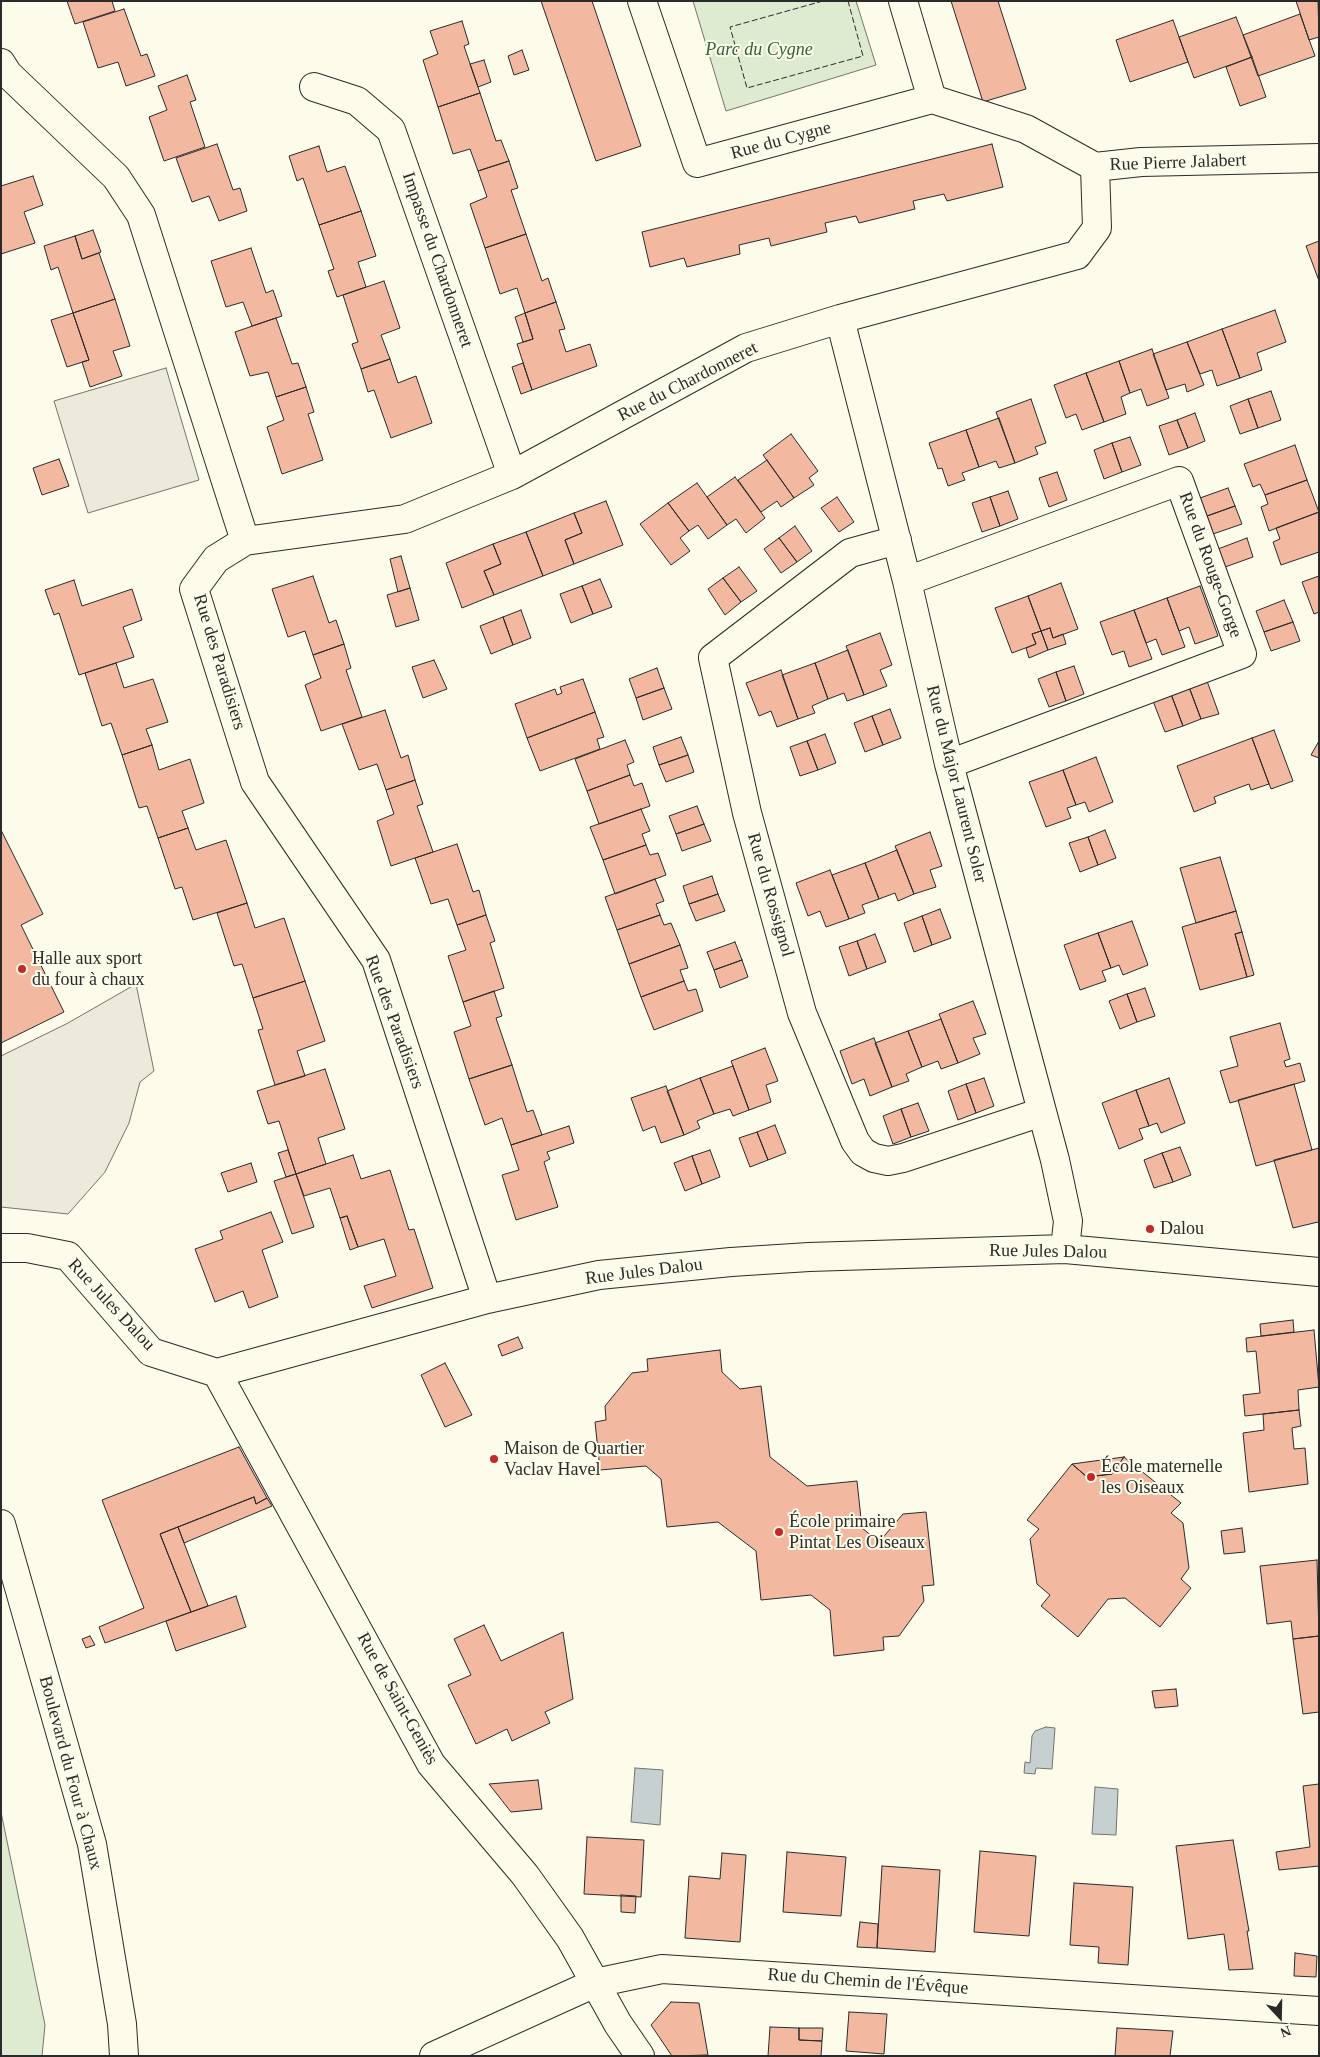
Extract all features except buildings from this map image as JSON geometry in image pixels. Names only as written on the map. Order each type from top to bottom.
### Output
[{"type":"street","name":"Rue du Cygne","points":[[642,1],[697,163],[932,100]]},
{"type":"street","points":[[903,1],[932,100]]},
{"type":"street","points":[[1,63],[8,74],[116,177],[140,214],[245,541]]},
{"type":"street","name":"Impasse du Chardonneret","points":[[314,87],[357,101],[391,130],[512,475]]},
{"type":"street","name":"Rue Pierre Jalabert","points":[[932,100],[1026,129],[1095,167],[1141,162],[1319,158]]},
{"type":"street","name":"Rue du Chardonneret","points":[[245,541],[405,519],[512,475],[746,348],[840,319],[1077,255],[1097,228],[1095,167]]},
{"type":"street","name":"Rue du Major Laurent Soler","points":[[840,319],[897,540],[949,764],[1042,1112],[1068,1221],[1065,1249]]},
{"type":"street","name":"Rue du Rouge-Gorge","points":[[907,581],[1179,481],[1242,654],[949,764]]},
{"type":"street","name":"Rue du Rossignol","points":[[897,540],[850,553],[713,658],[747,814],[802,1013],[855,1141],[863,1152],[874,1158],[888,1161],[904,1158],[1042,1112]]},
{"type":"street","name":"Rue des Paradisiers","points":[[245,541],[216,558],[194,589],[255,782],[376,960],[487,1300]]},
{"type":"street","name":"Rue Jules Dalou","points":[[1,1257],[14,1248],[68,1256],[152,1352],[217,1373],[487,1300],[599,1275],[731,1262],[818,1256],[1065,1249],[1319,1272]]},
{"type":"street","name":"Rue de Saint-Geniès","points":[[217,1373],[431,1764],[525,1875],[570,1938],[618,2024],[640,2056]]},
{"type":"street","name":"Boulevard du Four à Chaux","points":[[1,1524],[92,1844],[122,2024],[124,2056]]},
{"type":"street","name":"Rue du Chemin de l'Évêque","points":[[434,2056],[595,1983],[662,1969],[1319,2010]]},
{"type":"green space","name":"Parc du Cygne","points":[[693,1],[856,1],[876,65],[726,111]]},
{"type":"green space","points":[[1,1812],[45,2025],[42,2056],[1,2056]]},
{"type":"shaded area","points":[[166,368],[199,480],[88,513],[54,401]]},
{"type":"shaded area","points":[[136,984],[154,1071],[140,1082],[129,1123],[105,1172],[68,1214],[1,1207],[1,1056],[68,1023]]},
{"type":"shaded area","points":[[1046,1727],[1055,1728],[1052,1769],[1036,1768],[1035,1774],[1024,1773],[1025,1762],[1030,1763],[1032,1736],[1035,1731]]},
{"type":"shaded area","points":[[635,1768],[663,1770],[660,1825],[631,1822]]},
{"type":"shaded area","points":[[1095,1787],[1118,1789],[1116,1835],[1092,1834]]},
{"type":"fence","points":[[823,1],[730,27],[747,88],[863,56],[848,1]]},
{"type":"place","name":"Halle aux sport du four à chaux","points":[[22,969]]},
{"type":"place","name":"Dalou","points":[[1150,1229]]},
{"type":"place","name":"Maison de Quartier Vaclav Havel","points":[[494,1459]]},
{"type":"place","name":"École maternelle les Oiseaux","points":[[1091,1477]]},
{"type":"place","name":"École primaire Pintat Les Oiseaux","points":[[779,1532]]}]
